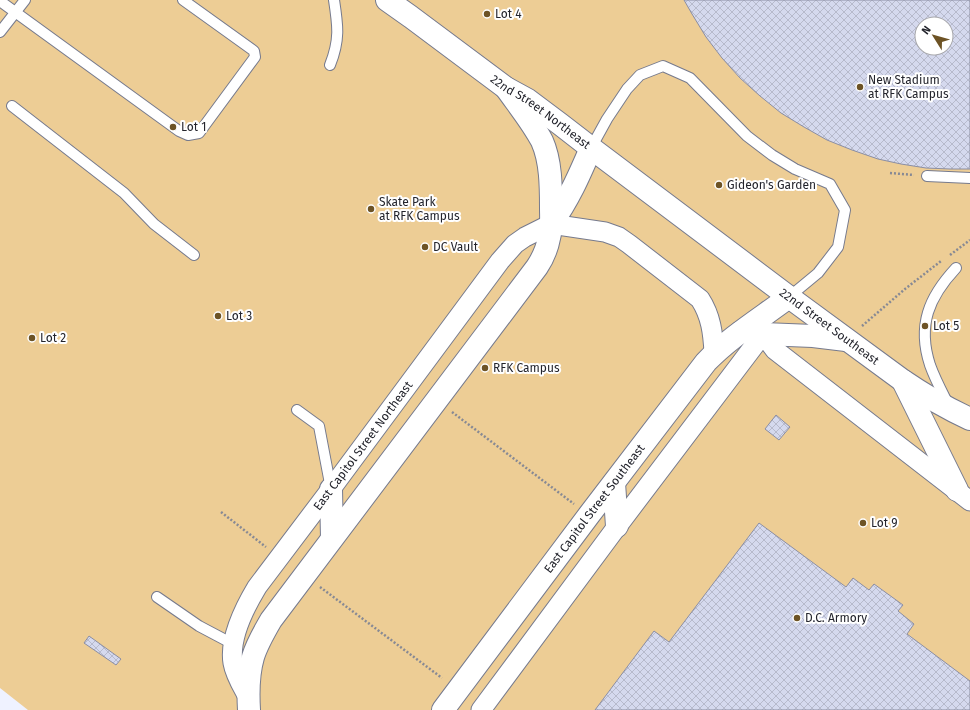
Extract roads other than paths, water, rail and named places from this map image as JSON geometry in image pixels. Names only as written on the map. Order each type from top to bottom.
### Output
[{"type":"main road","name":"22nd Street Northeast","points":[[387,0],[411,16],[506,88],[528,100],[694,225]]},
{"type":"main road","points":[[396,0],[411,16]]},
{"type":"main road","name":"East Capitol Street Northeast","points":[[252,706],[250,670],[258,644],[271,620],[537,266],[546,249],[550,237],[551,224],[551,183],[545,150],[542,141],[532,125],[506,88]]},
{"type":"main road","points":[[551,224],[560,212],[574,186],[591,148]]},
{"type":"main road","name":"22nd Street Southeast","points":[[694,225],[846,340],[902,380],[920,392],[960,414]]},
{"type":"main road","name":"East Capitol Street Southeast","points":[[443,710],[706,362],[714,353],[789,297]]},
{"type":"main road","points":[[741,332],[806,335],[846,340]]},
{"type":"main road","points":[[902,380],[963,496]]},
{"type":"main road","points":[[614,483],[617,526]]},
{"type":"main road","points":[[331,490],[332,538]]},
{"type":"street","points":[[551,224],[605,232],[618,237],[695,294],[704,305],[712,325],[714,353]]},
{"type":"street","name":"East Capitol Street Northeast","points":[[252,706],[237,676],[232,655],[233,644],[238,628],[250,598],[507,253],[515,244],[525,237],[551,224]]},
{"type":"street","points":[[480,710],[763,334],[775,350],[963,496]]},
{"type":"lane","points":[[0,32],[25,0]]},
{"type":"lane","points":[[0,1],[180,131],[188,135],[199,133],[255,57],[254,52],[183,0]]},
{"type":"lane","points":[[330,65],[337,42],[337,23],[334,0]]},
{"type":"lane","points":[[591,148],[613,109],[627,89],[640,75],[663,66],[690,78],[747,136],[772,155],[795,169],[830,184],[845,210],[838,247],[818,273],[789,297]]},
{"type":"lane","points":[[12,106],[124,193],[154,224],[194,255]]},
{"type":"lane","points":[[927,176],[970,178]]},
{"type":"lane","points":[[956,268],[937,290],[931,302],[925,327],[930,364],[960,414]]},
{"type":"lane","points":[[297,410],[320,426],[331,490]]},
{"type":"lane","points":[[158,597],[199,626],[233,644]]},
{"type":"place","name":"Lot 4","points":[[487,14]]},
{"type":"place","name":"New Stadium at RFK Campus","points":[[860,87]]},
{"type":"place","name":"Lot 1","points":[[173,127]]},
{"type":"place","name":"Gideon's Garden","points":[[719,185]]},
{"type":"place","name":"Skate Park at RFK Campus","points":[[371,209]]},
{"type":"place","name":"DC Vault","points":[[425,247]]},
{"type":"place","name":"Lot 3","points":[[218,316]]},
{"type":"place","name":"Lot 5","points":[[925,326]]},
{"type":"place","name":"Lot 2","points":[[32,338]]},
{"type":"place","name":"RFK Campus","points":[[485,368]]},
{"type":"place","name":"Lot 9","points":[[863,523]]},
{"type":"place","name":"D.C. Armory","points":[[797,618]]}]
